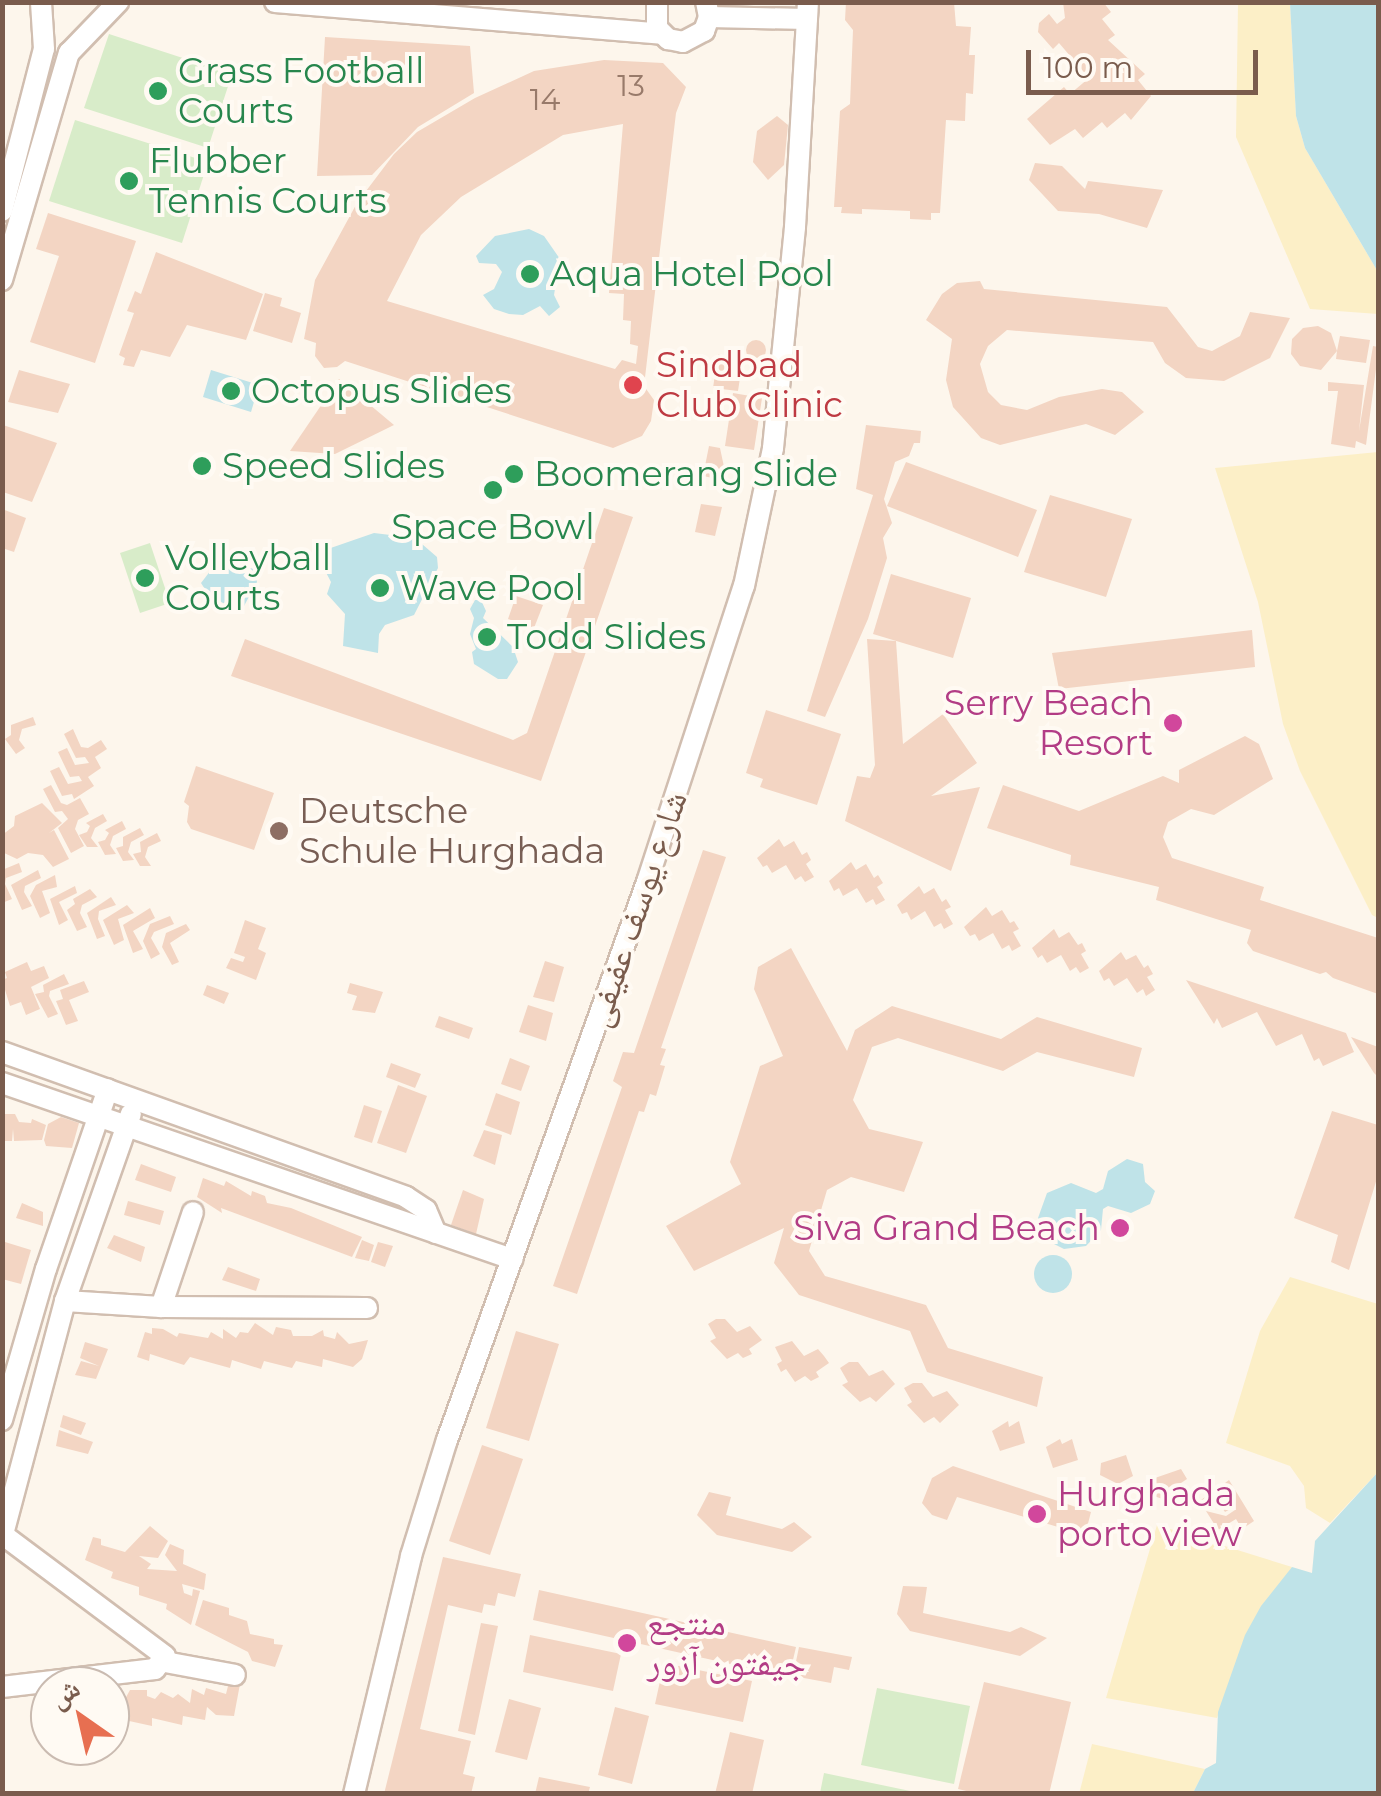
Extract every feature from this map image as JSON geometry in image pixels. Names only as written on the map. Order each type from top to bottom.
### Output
[{"type":"street","points":[[2,280],[15,174],[44,48],[41,2]]},
{"type":"street","points":[[2,211],[69,54],[118,2]]},
{"type":"street","points":[[275,2],[410,9],[662,34],[676,42],[691,40],[704,31],[708,10],[807,11]]},
{"type":"street","points":[[657,2],[654,20],[662,34]]},
{"type":"street","name":"شارع يوسف عفيفى","points":[[354,1794],[412,1556],[464,1388],[647,882],[744,586],[762,514],[793,249],[807,11]]},
{"type":"street","points":[[2,1052],[406,1196],[426,1210],[436,1233]]},
{"type":"street","points":[[2,1083],[512,1259]]},
{"type":"street","points":[[33,1418],[3,1414],[46,1269],[108,1089]]},
{"type":"street","points":[[137,1099],[66,1301],[3,1536],[162,1650],[165,1662]]},
{"type":"street","points":[[161,1307],[193,1212]]},
{"type":"street","points":[[66,1301],[161,1307],[367,1308]]},
{"type":"street","points":[[2,1687],[155,1669],[165,1662],[235,1675]]},
{"type":"green space","name":"Grass Football Courts","points":[[109,34],[232,74],[208,148],[84,108]]},
{"type":"green space","name":"Flubber Tennis Courts","points":[[75,120],[208,162],[182,243],[49,201]]},
{"type":"green space","name":"Volleyball Courts","points":[[150,543],[170,603],[140,613],[120,553]]},
{"type":"green space","points":[[877,1688],[970,1706],[954,1784],[861,1765]]},
{"type":"green space","points":[[824,1773],[915,1792],[915,1793],[820,1793]]},
{"type":"sand","points":[[1238,3],[1290,3],[1296,116],[1305,148],[1378,272],[1378,314],[1310,309],[1236,137]]},
{"type":"sand","points":[[1378,452],[1378,918],[1372,915],[1300,771],[1283,724],[1258,602],[1215,468]]},
{"type":"sand","points":[[1290,1277],[1378,1304],[1378,1472],[1330,1523],[1306,1508],[1304,1486],[1290,1466],[1226,1443],[1260,1331]]},
{"type":"sand","points":[[1157,1525],[1292,1567],[1246,1635],[1217,1718],[1106,1698]]},
{"type":"sand","points":[[1092,1744],[1205,1769],[1193,1793],[1079,1794]]},
{"type":"water","points":[[1290,3],[1378,3],[1378,272],[1305,148],[1296,116]]},
{"type":"water","name":"Aqua Hotel Pool","points":[[529,229],[544,236],[560,259],[554,295],[560,307],[549,316],[540,306],[523,315],[509,314],[494,309],[483,295],[494,289],[502,272],[496,264],[479,263],[476,256],[495,236]]},
{"type":"water","name":"Octopus Slides","points":[[211,370],[259,385],[251,412],[203,397]]},
{"type":"water","name":"Wave Pool","points":[[374,533],[415,538],[437,557],[438,568],[414,615],[385,625],[379,634],[378,653],[343,646],[345,614],[327,594],[331,582],[321,563],[322,551]]},
{"type":"water","points":[[232,563],[254,569],[257,582],[244,606],[233,609],[208,594],[201,583],[211,570]]},
{"type":"water","name":"Todd Slides","points":[[475,600],[481,600],[486,611],[483,618],[513,647],[518,662],[507,679],[498,679],[474,664],[472,652],[476,649],[470,634],[474,618],[470,609]]},
{"type":"water","points":[[1127,1159],[1143,1164],[1145,1182],[1155,1191],[1150,1204],[1131,1213],[1108,1206],[1103,1209],[1101,1230],[1086,1246],[1064,1249],[1050,1242],[1038,1218],[1047,1193],[1071,1183],[1096,1193],[1103,1189],[1108,1171]]},
{"type":"water","points":[[1053,1255],[1066,1261],[1072,1274],[1066,1287],[1053,1293],[1040,1287],[1034,1274],[1040,1261]]},
{"type":"water","points":[[1378,1472],[1378,1793],[1193,1793],[1205,1769],[1216,1763],[1218,1712],[1245,1635],[1261,1606],[1292,1567],[1312,1573],[1315,1541]]},
{"type":"building","points":[[846,2],[954,2],[956,26],[971,27],[969,55],[975,55],[973,94],[966,93],[965,121],[946,120],[940,213],[931,213],[931,220],[910,219],[910,211],[862,209],[862,214],[841,213],[842,207],[834,207],[840,111],[850,104],[853,30],[845,20]]},
{"type":"building","points":[[1063,2],[1103,2],[1111,12],[1102,19],[1115,35],[1108,40],[1145,74],[1138,80],[1151,96],[1131,120],[1125,113],[1107,128],[1102,122],[1083,138],[1075,129],[1050,145],[1027,119],[1064,87],[1070,94],[1089,78],[1059,43],[1053,49],[1038,32],[1039,23],[1049,14],[1057,24],[1065,18]]},
{"type":"building","points":[[325,37],[470,46],[474,93],[418,127],[372,175],[317,176]]},
{"type":"building","points":[[604,60],[663,63],[686,87],[676,113],[644,386],[654,400],[651,421],[642,436],[613,448],[345,361],[337,367],[324,368],[315,356],[316,343],[304,339],[315,280],[357,203],[394,154],[417,132],[475,98],[534,71]],"holes":[[[623,124],[609,293],[624,294],[623,320],[631,321],[630,344],[638,346],[636,364],[622,360],[615,369],[387,301],[421,235],[461,197],[563,135]]]},
{"type":"building","points":[[777,116],[788,125],[784,165],[768,180],[753,162],[757,131]]},
{"type":"building","points":[[1035,163],[1062,166],[1085,189],[1088,181],[1163,190],[1147,228],[1099,214],[1058,211],[1029,180]]},
{"type":"building","points":[[48,213],[136,241],[95,363],[30,342],[59,256],[36,249]]},
{"type":"building","points":[[156,252],[263,294],[246,340],[187,325],[170,357],[141,350],[134,367],[123,365],[125,358],[119,355],[134,313],[127,311],[135,291],[141,294]]},
{"type":"building","points":[[980,281],[984,289],[1167,307],[1198,347],[1212,351],[1240,336],[1250,312],[1290,318],[1270,358],[1224,381],[1186,378],[1165,363],[1153,342],[1007,330],[988,346],[980,364],[988,392],[1001,405],[1027,410],[1059,397],[1102,389],[1122,392],[1144,412],[1115,435],[1086,424],[1000,445],[981,438],[953,407],[946,380],[952,339],[926,320],[942,294],[957,283]]},
{"type":"building","points":[[265,293],[282,298],[280,306],[301,313],[292,343],[253,331]]},
{"type":"building","points":[[1318,326],[1331,333],[1337,351],[1321,370],[1300,366],[1291,354],[1292,339],[1303,328]]},
{"type":"building","points":[[1340,336],[1370,340],[1366,363],[1336,359]]},
{"type":"building","points":[[752,340],[760,340],[766,350],[760,360],[752,360],[746,354],[746,346]]},
{"type":"building","points":[[1373,346],[1378,347],[1378,354],[1366,445],[1356,441],[1355,448],[1331,444],[1338,391],[1328,391],[1328,382],[1364,385],[1359,431]]},
{"type":"building","points":[[718,354],[743,358],[738,391],[713,388]]},
{"type":"building","points":[[19,370],[70,384],[58,413],[8,402]]},
{"type":"building","points":[[339,379],[394,425],[335,454],[290,451]]},
{"type":"building","points":[[733,393],[762,398],[754,450],[725,446]]},
{"type":"building","points":[[3,425],[57,443],[32,502],[3,492]]},
{"type":"building","points":[[866,425],[921,431],[920,443],[914,443],[909,456],[895,462],[884,499],[892,523],[883,538],[887,558],[868,619],[825,717],[807,711],[873,495],[856,489]]},
{"type":"building","points":[[709,446],[720,448],[727,481],[703,476]]},
{"type":"building","points":[[906,462],[1037,510],[1018,557],[887,506]]},
{"type":"building","points":[[1050,495],[1132,519],[1106,597],[1024,572]]},
{"type":"building","points":[[701,504],[722,507],[715,536],[695,532]]},
{"type":"building","points":[[604,508],[633,517],[541,781],[231,676],[245,639],[513,740],[527,733]]},
{"type":"building","points":[[2,509],[26,518],[14,552],[2,548]]},
{"type":"building","points":[[891,574],[971,598],[953,658],[873,634]]},
{"type":"building","points":[[516,596],[543,605],[534,628],[508,619]]},
{"type":"building","points":[[1252,630],[1255,667],[1059,689],[1052,653]]},
{"type":"building","points":[[867,639],[896,641],[903,744],[943,714],[977,763],[931,796],[980,787],[951,871],[845,821],[857,776],[870,778],[875,765]]},
{"type":"building","points":[[766,710],[841,734],[817,805],[760,787],[763,779],[746,773]]},
{"type":"building","points":[[33,717],[36,725],[22,729],[19,740],[25,748],[16,754],[5,739],[11,735],[11,725]]},
{"type":"building","points":[[73,729],[81,747],[88,748],[101,740],[107,749],[95,757],[101,768],[88,777],[94,786],[74,799],[72,794],[62,796],[50,771],[59,767],[68,784],[82,781],[79,776],[70,777],[58,752],[67,748],[75,765],[89,763],[85,757],[76,758],[64,734]]},
{"type":"building","points":[[1245,736],[1259,744],[1273,779],[1214,815],[1191,809],[1168,822],[1163,837],[1172,858],[1264,887],[1260,900],[1378,938],[1378,994],[1326,972],[1320,974],[1253,951],[1247,943],[1251,930],[1156,900],[1159,887],[1070,865],[1071,855],[987,828],[1003,785],[1079,811],[1163,776],[1179,783],[1179,770]]},
{"type":"building","points":[[196,766],[274,793],[254,850],[191,829],[187,822],[189,806],[184,802]]},
{"type":"building","points":[[51,785],[61,803],[67,805],[80,798],[89,814],[78,820],[75,829],[84,846],[71,853],[58,828],[68,819],[62,811],[55,812],[43,789]]},
{"type":"building","points":[[42,803],[62,823],[49,833],[54,830],[69,859],[53,867],[43,855],[28,853],[17,859],[2,852],[2,835],[14,826],[15,816]]},
{"type":"building","points":[[103,814],[107,821],[95,828],[91,838],[98,847],[87,847],[79,835],[87,832],[90,826],[86,823]]},
{"type":"building","points":[[122,821],[126,829],[113,836],[110,845],[116,854],[105,855],[98,842],[105,840],[109,833],[105,830]]},
{"type":"building","points":[[140,828],[144,835],[131,842],[128,852],[134,860],[123,861],[116,848],[123,846],[123,837]]},
{"type":"building","points":[[157,833],[161,841],[148,847],[145,857],[151,866],[140,866],[133,854],[141,852],[140,842]]},
{"type":"building","points":[[779,839],[784,847],[794,841],[802,855],[807,852],[811,860],[806,864],[814,877],[805,882],[801,876],[795,880],[786,865],[772,873],[767,865],[763,867],[757,858]]},
{"type":"building","points":[[703,850],[726,857],[661,1048],[666,1049],[660,1065],[665,1066],[656,1096],[650,1094],[644,1112],[639,1111],[577,1294],[553,1286],[622,1087],[613,1081],[623,1052],[634,1053]]},
{"type":"building","points":[[851,862],[856,870],[866,864],[874,878],[878,875],[883,883],[877,887],[885,900],[876,905],[873,899],[866,903],[857,888],[843,896],[839,888],[834,891],[829,881]]},
{"type":"building","points":[[19,863],[22,872],[6,878],[12,899],[2,903],[2,870]]},
{"type":"building","points":[[38,870],[41,878],[25,886],[24,892],[32,906],[22,910],[11,885]]},
{"type":"building","points":[[55,875],[57,887],[42,891],[50,913],[40,918],[30,896],[36,885]]},
{"type":"building","points":[[75,886],[77,893],[59,902],[68,920],[59,925],[50,899]]},
{"type":"building","points":[[919,886],[924,894],[934,888],[942,902],[946,899],[951,907],[945,910],[953,924],[944,929],[941,923],[934,927],[925,911],[911,920],[907,912],[902,914],[897,905]]},
{"type":"building","points":[[90,889],[97,897],[82,905],[80,913],[87,927],[77,931],[67,910],[75,904],[73,899]]},
{"type":"building","points":[[111,897],[116,905],[99,911],[105,936],[97,939],[87,913]]},
{"type":"building","points":[[127,905],[134,913],[118,919],[124,940],[114,945],[103,920]]},
{"type":"building","points":[[986,907],[992,916],[1002,910],[1010,923],[1014,921],[1019,929],[1013,932],[1021,946],[1012,951],[1009,945],[1002,949],[993,933],[979,941],[975,934],[970,936],[964,927]]},
{"type":"building","points":[[150,908],[155,918],[133,931],[143,949],[133,953],[123,925]]},
{"type":"building","points":[[170,916],[174,924],[154,932],[151,938],[160,954],[151,959],[143,941],[150,924]]},
{"type":"building","points":[[245,920],[266,928],[258,949],[266,953],[256,980],[226,968],[231,958],[243,962],[245,957],[234,953]]},
{"type":"building","points":[[186,924],[190,930],[170,943],[179,962],[172,965],[162,947],[166,933]]},
{"type":"building","points":[[1054,929],[1059,938],[1069,932],[1078,945],[1082,943],[1086,951],[1081,954],[1089,968],[1080,973],[1076,967],[1070,971],[1061,955],[1047,963],[1042,955],[1038,958],[1032,948]]},
{"type":"building","points":[[791,948],[847,1051],[855,1030],[892,1006],[1001,1039],[1037,1017],[1142,1048],[1134,1077],[1037,1052],[1003,1071],[898,1038],[872,1047],[853,1100],[869,1129],[923,1142],[904,1192],[851,1177],[827,1190],[809,1251],[825,1276],[926,1305],[948,1348],[1043,1377],[1037,1407],[927,1372],[910,1331],[799,1295],[774,1263],[784,1228],[694,1271],[666,1226],[741,1184],[730,1162],[760,1066],[783,1056],[754,989],[758,967]]},
{"type":"building","points":[[1121,952],[1126,960],[1136,955],[1144,968],[1148,965],[1153,974],[1147,977],[1155,990],[1146,996],[1143,989],[1137,993],[1127,978],[1114,986],[1109,978],[1104,981],[1099,971]]},
{"type":"building","points":[[545,961],[564,967],[554,1002],[533,997]]},
{"type":"building","points":[[27,962],[31,971],[44,966],[49,978],[31,987],[40,1009],[26,1015],[21,1002],[10,1006],[2,980],[7,978],[5,972]]},
{"type":"building","points":[[64,974],[69,984],[50,991],[58,1014],[48,1018],[35,994],[44,992],[43,985]]},
{"type":"building","points":[[1186,980],[1346,1033],[1354,1052],[1323,1066],[1319,1058],[1314,1061],[1302,1034],[1276,1046],[1257,1012],[1222,1028],[1217,1018],[1214,1024]]},
{"type":"building","points":[[84,981],[89,992],[69,1000],[78,1021],[66,1025],[56,1001],[63,999],[60,990]]},
{"type":"building","points":[[350,983],[383,992],[375,1013],[352,1010],[357,996],[347,993]]},
{"type":"building","points":[[207,985],[229,993],[224,1004],[203,995]]},
{"type":"building","points":[[528,1005],[553,1013],[546,1041],[519,1032]]},
{"type":"building","points":[[439,1016],[473,1028],[469,1039],[435,1027]]},
{"type":"building","points":[[1351,1037],[1378,1047],[1378,1077],[1374,1073]]},
{"type":"building","points":[[510,1058],[530,1066],[521,1091],[501,1084]]},
{"type":"building","points":[[391,1063],[421,1074],[415,1088],[386,1077]]},
{"type":"building","points":[[398,1085],[427,1096],[406,1153],[377,1143]]},
{"type":"building","points":[[496,1093],[520,1102],[511,1135],[485,1125]]},
{"type":"building","points":[[364,1105],[382,1111],[372,1143],[354,1137]]},
{"type":"building","points":[[1332,1111],[1378,1125],[1378,1175],[1349,1270],[1331,1262],[1338,1235],[1294,1218]]},
{"type":"building","points":[[2,1114],[15,1114],[19,1122],[31,1123],[32,1119],[46,1125],[42,1140],[14,1141],[13,1129],[12,1141],[2,1141]]},
{"type":"building","points":[[61,1117],[79,1123],[72,1148],[46,1146],[48,1124]]},
{"type":"building","points":[[484,1130],[502,1135],[495,1165],[473,1156]]},
{"type":"building","points":[[141,1164],[176,1177],[171,1192],[135,1180]]},
{"type":"building","points":[[203,1178],[224,1186],[226,1181],[251,1196],[252,1191],[265,1196],[267,1203],[291,1208],[362,1237],[352,1257],[221,1208],[222,1213],[197,1197]]},
{"type":"building","points":[[463,1190],[484,1199],[476,1234],[451,1225]]},
{"type":"building","points":[[128,1201],[164,1211],[160,1225],[124,1215]]},
{"type":"building","points":[[22,1203],[43,1212],[43,1226],[16,1218]]},
{"type":"building","points":[[114,1235],[145,1247],[141,1262],[107,1248]]},
{"type":"building","points":[[362,1240],[374,1245],[369,1261],[355,1258]]},
{"type":"building","points":[[5,1242],[31,1250],[21,1284],[2,1279]]},
{"type":"building","points":[[378,1242],[393,1246],[385,1267],[371,1262]]},
{"type":"building","points":[[228,1267],[260,1279],[256,1291],[222,1280]]},
{"type":"building","points":[[725,1319],[737,1332],[750,1326],[762,1340],[749,1349],[752,1354],[743,1358],[738,1353],[727,1359],[710,1341],[716,1338],[708,1324]]},
{"type":"building","points":[[255,1323],[273,1335],[276,1327],[291,1330],[293,1336],[312,1336],[323,1330],[324,1336],[335,1339],[337,1332],[349,1344],[368,1340],[362,1359],[353,1367],[323,1359],[322,1367],[296,1361],[292,1368],[264,1361],[261,1369],[232,1360],[230,1368],[190,1357],[184,1365],[150,1354],[149,1361],[137,1357],[145,1332],[152,1334],[152,1328],[177,1337],[179,1333],[208,1338],[211,1332],[223,1339],[223,1329],[236,1338],[240,1332],[248,1333]]},
{"type":"building","points":[[516,1331],[559,1344],[529,1441],[486,1428]]},
{"type":"building","points":[[792,1341],[804,1356],[818,1349],[824,1356],[829,1363],[816,1372],[819,1377],[811,1381],[805,1376],[795,1382],[786,1369],[781,1372],[777,1364],[782,1361],[775,1347]]},
{"type":"building","points":[[85,1342],[108,1349],[96,1379],[75,1375],[81,1361],[99,1366],[80,1358]]},
{"type":"building","points":[[858,1362],[869,1376],[883,1370],[895,1384],[876,1402],[870,1397],[860,1402],[842,1385],[848,1382],[840,1368]]},
{"type":"building","points":[[922,1383],[933,1397],[947,1391],[959,1405],[940,1423],[934,1417],[924,1423],[907,1405],[912,1402],[904,1388]]},
{"type":"building","points":[[63,1415],[86,1423],[81,1435],[60,1427]]},
{"type":"building","points":[[1008,1421],[1009,1427],[1019,1421],[1025,1443],[1000,1451],[992,1431]]},
{"type":"building","points":[[59,1430],[93,1442],[88,1454],[56,1446]]},
{"type":"building","points":[[1060,1439],[1062,1444],[1072,1439],[1078,1460],[1053,1468],[1046,1447]]},
{"type":"building","points":[[482,1445],[523,1459],[490,1555],[449,1541]]},
{"type":"building","points":[[1126,1455],[1133,1476],[1118,1484],[1100,1475],[1101,1463]]},
{"type":"building","points":[[953,1466],[1091,1512],[1085,1535],[957,1497],[947,1520],[932,1515],[922,1503],[932,1478]]},
{"type":"building","points":[[1181,1469],[1187,1479],[1181,1483],[1183,1492],[1168,1501],[1154,1496],[1152,1479]]},
{"type":"building","points":[[1229,1480],[1254,1521],[1242,1529],[1236,1519],[1218,1530],[1206,1511],[1226,1516],[1235,1510],[1221,1486]]},
{"type":"building","points":[[1219,1487],[1232,1508],[1225,1512],[1216,1499],[1205,1506],[1201,1500]]},
{"type":"building","points":[[709,1492],[731,1497],[726,1515],[782,1529],[794,1522],[812,1537],[792,1552],[717,1535],[697,1515]]},
{"type":"building","points":[[150,1526],[168,1541],[158,1558],[139,1556],[151,1564],[147,1569],[177,1571],[165,1555],[170,1544],[184,1550],[183,1564],[206,1574],[204,1590],[182,1584],[184,1593],[192,1596],[193,1589],[200,1591],[191,1625],[166,1609],[167,1604],[139,1595],[139,1587],[111,1578],[113,1572],[85,1560],[93,1537],[101,1539],[101,1545],[125,1552]]},
{"type":"building","points":[[443,1557],[521,1574],[515,1597],[498,1593],[495,1606],[484,1604],[482,1613],[448,1605],[420,1729],[471,1741],[463,1774],[475,1777],[471,1794],[384,1794]]},
{"type":"building","points":[[903,1586],[927,1587],[923,1613],[1010,1632],[1021,1627],[1047,1638],[1020,1656],[910,1631],[897,1614]]},
{"type":"building","points":[[539,1590],[796,1647],[789,1677],[533,1620]]},
{"type":"building","points":[[203,1600],[229,1608],[229,1615],[247,1621],[250,1634],[283,1645],[275,1667],[252,1661],[248,1652],[195,1625]]},
{"type":"building","points":[[481,1623],[498,1626],[475,1735],[458,1731]]},
{"type":"building","points":[[530,1635],[621,1654],[613,1691],[523,1672]]},
{"type":"building","points":[[799,1647],[852,1657],[849,1670],[834,1667],[831,1683],[793,1676]]},
{"type":"building","points":[[664,1663],[752,1681],[743,1722],[655,1704]]},
{"type":"building","points":[[984,1682],[1071,1702],[1049,1794],[979,1794],[958,1789]]},
{"type":"building","points":[[240,1684],[234,1716],[216,1715],[207,1707],[205,1720],[183,1716],[182,1725],[152,1718],[152,1726],[130,1721],[130,1690],[147,1690],[147,1696],[155,1699],[161,1692],[173,1698],[178,1694],[190,1703],[192,1689],[204,1695],[206,1688],[226,1694],[228,1686]]},
{"type":"building","points":[[509,1699],[541,1708],[527,1760],[495,1752]]},
{"type":"building","points":[[615,1707],[649,1716],[632,1784],[598,1775]]},
{"type":"building","points":[[730,1732],[764,1740],[752,1794],[715,1794]]},
{"type":"building","points":[[539,1777],[590,1787],[588,1794],[535,1794]]},
{"type":"place","name":"Grass Football Courts","points":[[158,91]]},
{"type":"place","name":"Flubber Tennis Courts","points":[[129,181]]},
{"type":"place","name":"Aqua Hotel Pool","points":[[530,274]]},
{"type":"place","name":"Sindbad Club Clinic","points":[[633,385]]},
{"type":"place","name":"Octopus Slides","points":[[231,391]]},
{"type":"place","name":"Speed Slides","points":[[202,466]]},
{"type":"place","name":"Boomerang Slide","points":[[514,474]]},
{"type":"place","name":"Space Bowl","points":[[493,490]]},
{"type":"place","name":"Volleyball Courts","points":[[145,578]]},
{"type":"place","name":"Wave Pool","points":[[380,588]]},
{"type":"place","name":"Todd Slides","points":[[487,637]]},
{"type":"place","name":"Serry Beach Resort","points":[[1173,723]]},
{"type":"place","name":"Deutsche Schule Hurghada","points":[[279,831]]},
{"type":"place","name":"Siva Grand Beach","points":[[1120,1228]]},
{"type":"place","name":"Hurghada porto view","points":[[1037,1514]]},
{"type":"place","name":"منتجع جيفتون آزور","points":[[627,1643]]}]
